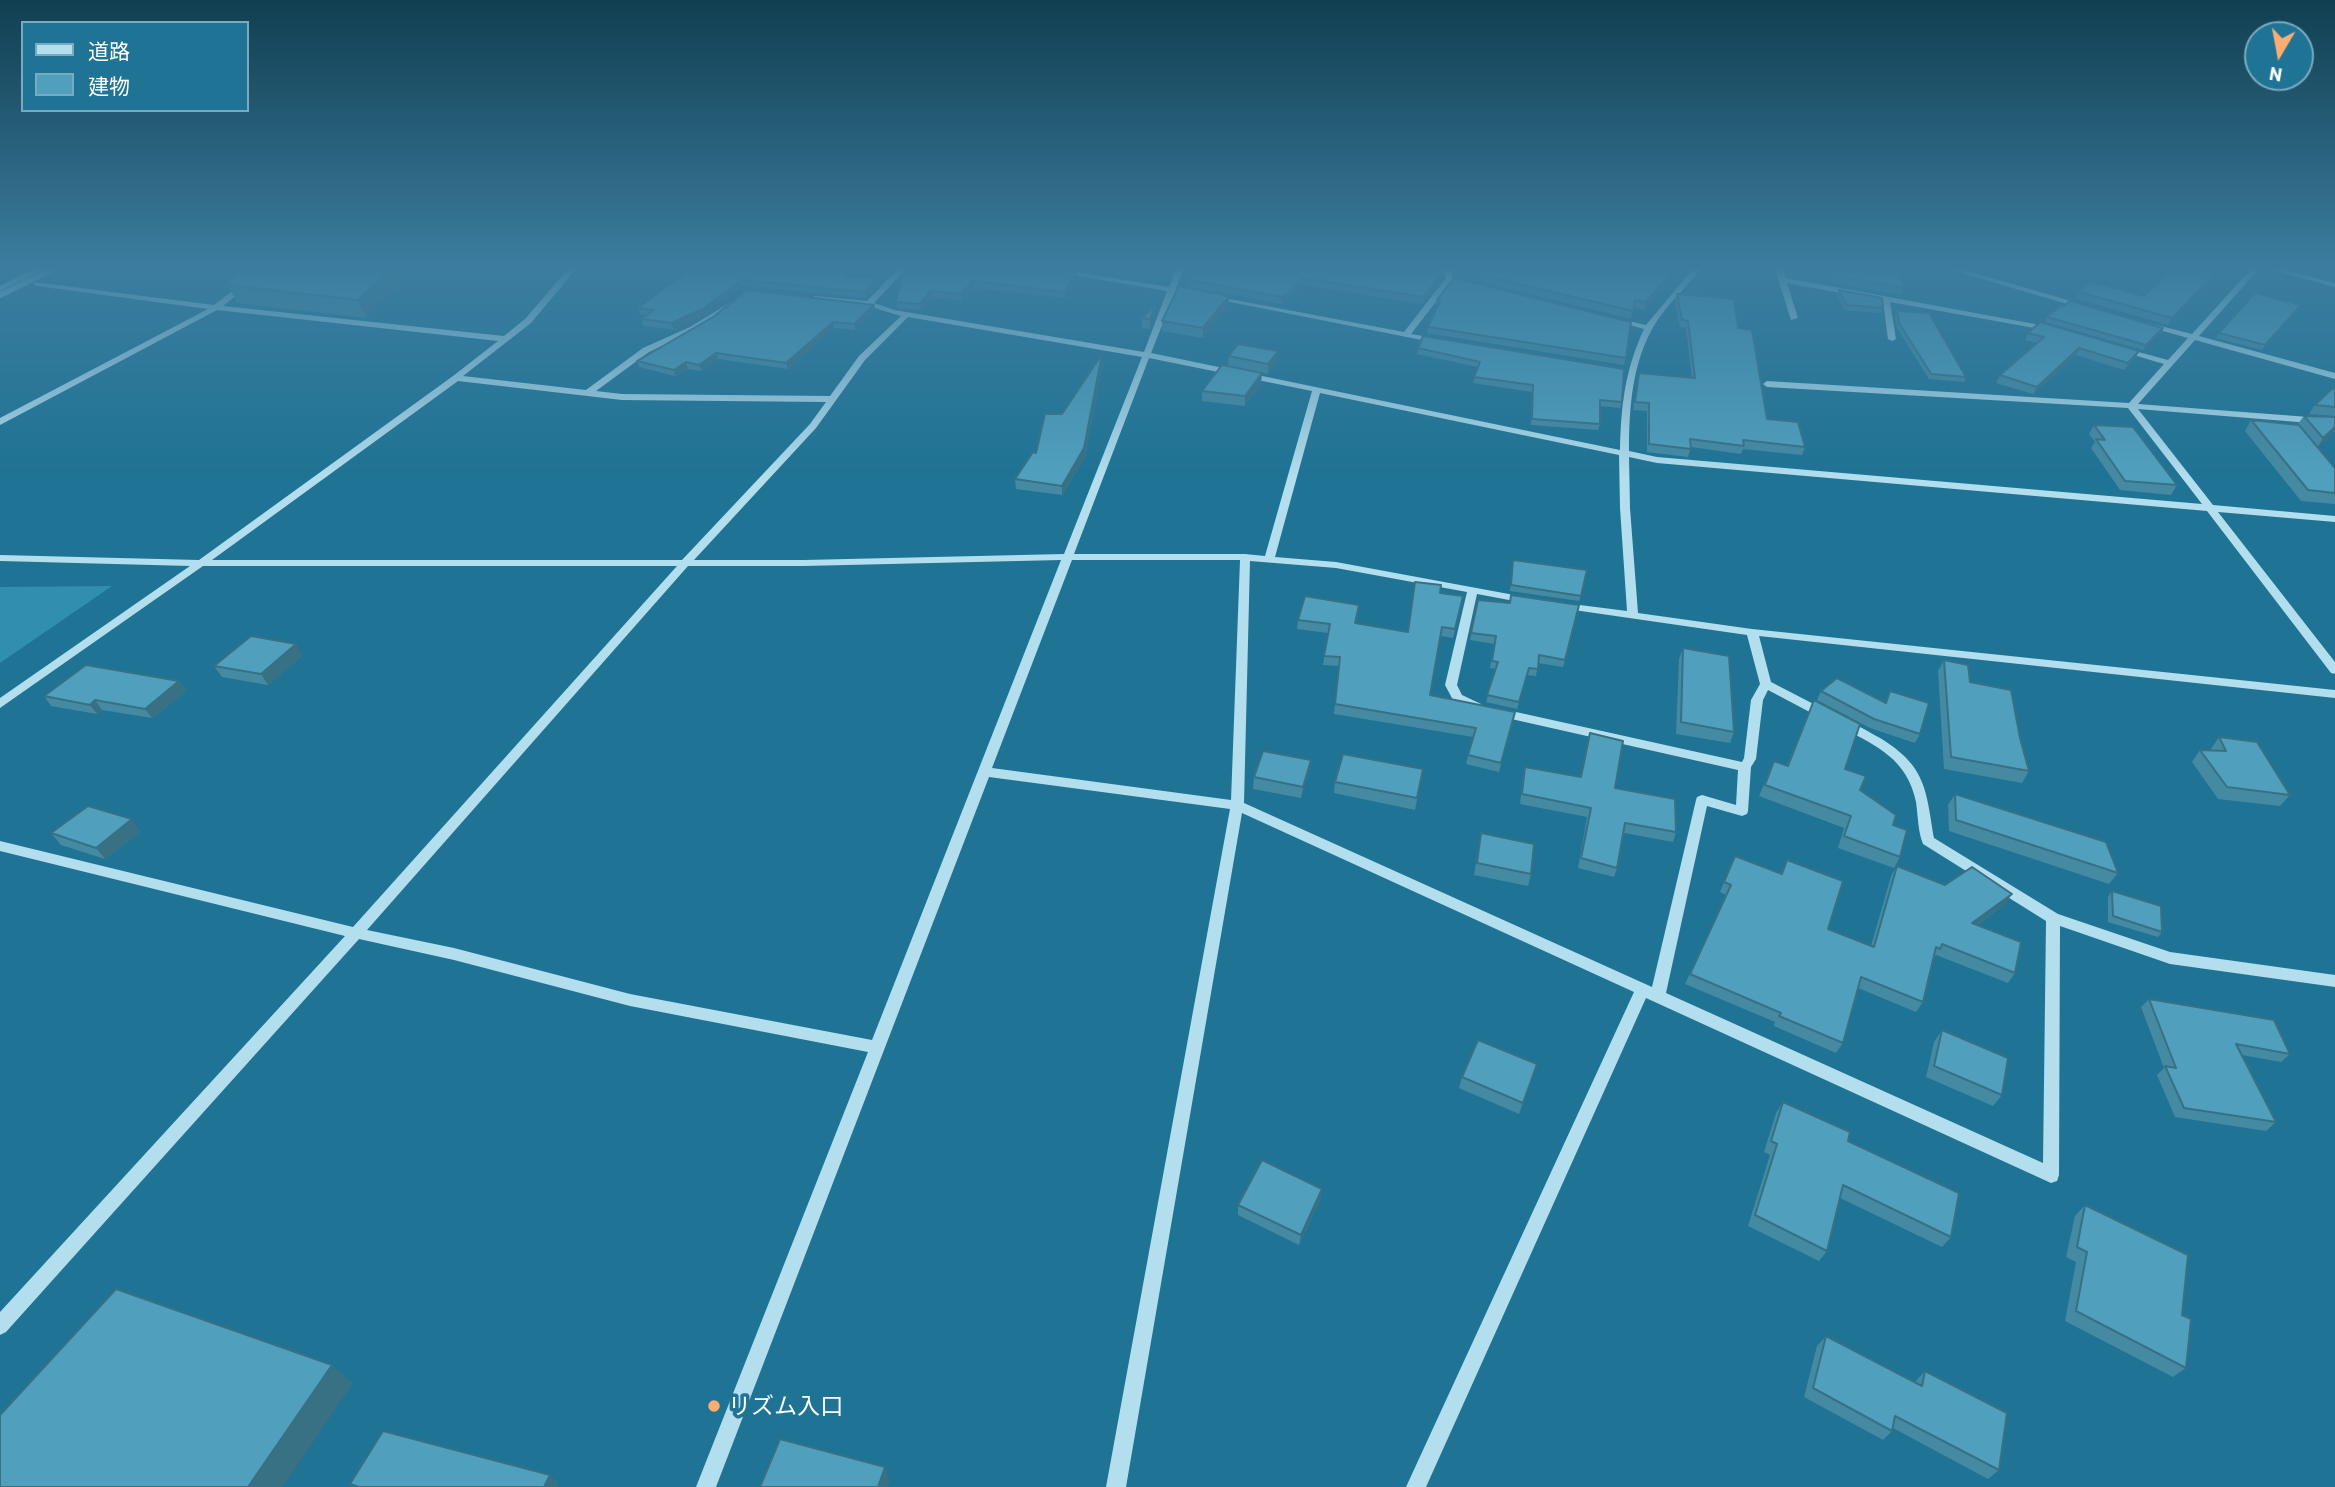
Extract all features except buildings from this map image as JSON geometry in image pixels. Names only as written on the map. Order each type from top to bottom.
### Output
[{"type":"street","points":[[0,422],[158,338]]},
{"type":"street","points":[[500,338],[506,339]]},
{"type":"street","points":[[588,393],[646,350],[672,338]]},
{"type":"street","points":[[0,1326],[356,933],[685,563],[813,426],[862,358],[882,338]]},
{"type":"street","points":[[1050,338],[1147,355],[1624,455],[2335,519]]},
{"type":"street","points":[[706,1487],[1154,338]]},
{"type":"street","points":[[1425,338],[1446,342]]},
{"type":"street","points":[[1633,616],[1624,455],[1630,371],[1644,338]]},
{"type":"street","points":[[2131,405],[2192,338]]},
{"type":"street","points":[[2198,338],[2335,376]]},
{"type":"street","points":[[0,704],[200,563],[506,339]]},
{"type":"street","points":[[2107,345],[2169,363]]},
{"type":"street","points":[[1617,369],[1630,371]]},
{"type":"street","points":[[456,378],[622,397],[833,399]]},
{"type":"street","points":[[1767,384],[2131,405],[2335,422]]},
{"type":"street","points":[[1269,559],[1316,390]]},
{"type":"street","points":[[2131,405],[2335,670]]},
{"type":"street","points":[[0,558],[200,563],[804,564],[1070,557],[1245,557],[1336,565],[1536,601]]},
{"type":"street","points":[[1115,1487],[1237,805],[1245,557]]},
{"type":"street","points":[[1473,590],[1451,685],[1457,697],[1469,705],[1735,766],[1745,765]]},
{"type":"street","points":[[1550,604],[1752,632],[2335,694]]},
{"type":"street","points":[[1416,1487],[1651,992],[1702,800],[1742,811],[1745,765],[1750,759],[1757,700],[1766,684],[1752,632]]},
{"type":"street","points":[[1766,684],[1876,741],[1909,768],[1920,797],[1928,841],[2053,918],[2170,958],[2335,981]]},
{"type":"street","points":[[986,772],[1237,805],[2050,1175],[2053,918]]},
{"type":"street","points":[[0,846],[356,933],[454,954],[630,1000],[876,1048]]},
{"type":"shaded area","points":[[112,586],[0,663],[0,587]]},
{"type":"place","name":"リズム入口","points":[[714,1406]]}]
